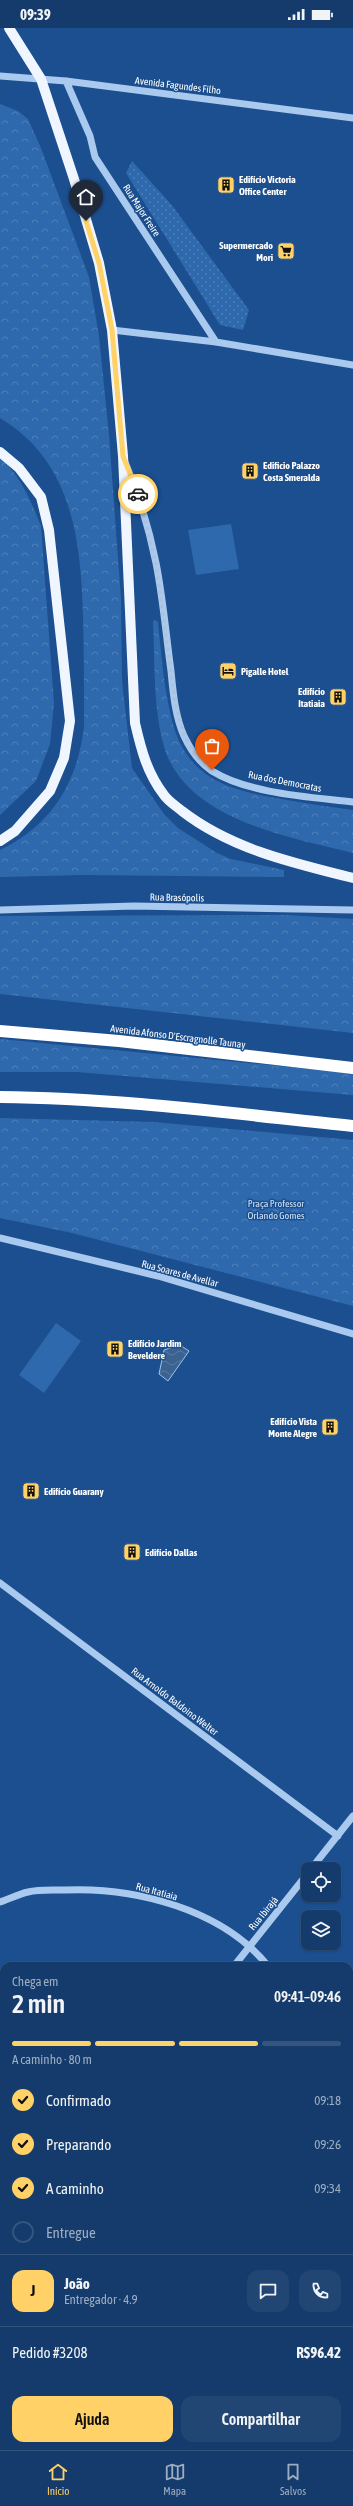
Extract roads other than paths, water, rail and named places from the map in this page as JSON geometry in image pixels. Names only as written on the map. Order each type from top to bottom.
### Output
[{"type":"highway","name":"Avenida Afonso D'Escragnolle Taunay","points":[[0,1031],[119,1041],[353,1068]]},
{"type":"highway","points":[[0,1097],[37,1098],[184,1109],[353,1126]]},
{"type":"main road","points":[[9,28],[41,79],[74,179],[99,263],[112,330],[123,456],[135,723],[143,760],[164,796],[199,824],[235,843],[300,864],[353,878]]},
{"type":"main road","points":[[0,452],[19,468],[41,497],[49,530],[70,721],[64,758],[50,791],[15,831],[0,841]]},
{"type":"street","name":"Avenida Fagundes Filho","points":[[0,76],[66,81],[353,118]]},
{"type":"street","name":"Rua Major Freire","points":[[66,81],[90,136],[95,157],[216,342]]},
{"type":"street","points":[[112,330],[216,342],[353,365]]},
{"type":"street","name":"Rua dos Democratas","points":[[123,456],[143,506],[160,590],[174,696],[184,735],[194,754],[212,770],[236,781],[263,789],[353,802]]},
{"type":"street","name":"Rua Brasópolis","points":[[0,910],[134,906],[353,910]]},
{"type":"street","name":"Rua Soares de Avellar","points":[[0,1238],[158,1276],[353,1334]]},
{"type":"street","name":"Rua Arnoldo Baldoino Welter","points":[[0,1583],[338,1836]]},
{"type":"street","points":[[317,1862],[353,1816]]},
{"type":"street","name":"Rua Ibirajá","points":[[237,1962],[301,1882]]},
{"type":"street","name":"Rua Itatiaia","points":[[0,1902],[30,1891],[85,1889],[141,1894],[197,1913],[250,1946],[264,1962]]},
{"type":"water","points":[[180,1345],[189,1351],[168,1381],[159,1374],[164,1350]]},
{"type":"place","name":"Edifício Victoria Office Center","points":[[226,185]]},
{"type":"place","name":"Supermercado Mori","points":[[286,251]]},
{"type":"place","name":"Edificio Palazzo Costa Smeralda","points":[[250,471]]},
{"type":"place","name":"Pigalle Hotel","points":[[228,671]]},
{"type":"place","name":"Edifício Itatiaia","points":[[338,697]]},
{"type":"place","name":"Edifício Jardim Beveldere","points":[[115,1349]]},
{"type":"place","name":"Edifício Vista Monte Alegre","points":[[330,1427]]},
{"type":"place","name":"Edifício Guarany","points":[[31,1491]]},
{"type":"place","name":"Edifício Dallas","points":[[132,1552]]},
{"type":"park label","name":"Praça Professor Orlando Gomes","points":[[276,1208]]}]
